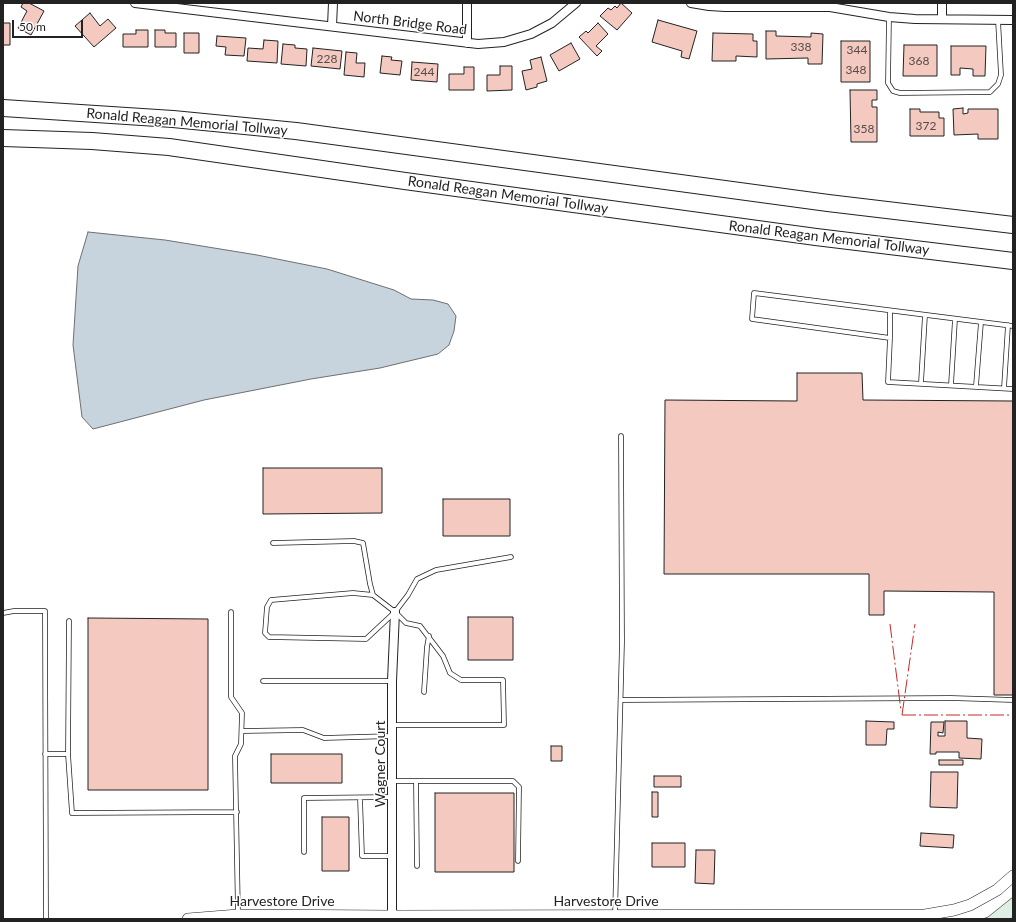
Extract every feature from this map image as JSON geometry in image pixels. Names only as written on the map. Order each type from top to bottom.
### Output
[{"type":"highway","name":"Ronald Reagan Memorial Tollway","points":[[3,108],[173,119],[296,131],[828,203],[1013,225]]},
{"type":"highway","name":"Ronald Reagan Memorial Tollway","points":[[3,138],[92,141],[169,147],[405,182],[816,238],[1013,261]]},
{"type":"street","name":"North Bridge Road","points":[[135,3],[478,44],[504,42],[531,34],[552,23],[576,3]]},
{"type":"street","points":[[332,26],[333,3]]},
{"type":"street","points":[[467,3],[467,43]]},
{"type":"street","points":[[691,3],[709,6],[754,5],[830,7],[889,18],[1013,20]]},
{"type":"street","points":[[942,3],[942,19]]},
{"type":"street","name":"Wagner Court","points":[[392,916],[392,681],[395,612]]},
{"type":"street","name":"Harvestore Drive","points":[[188,919],[238,915],[501,917],[857,917],[925,915],[954,910],[978,901],[997,890],[1013,876]]},
{"type":"lane","points":[[889,18],[888,83],[893,91],[900,93],[990,92],[998,84],[1001,75],[998,20]]},
{"type":"lane","points":[[890,338],[752,319],[754,293],[1013,326]]},
{"type":"lane","points":[[890,311],[888,382],[1013,388]]},
{"type":"lane","points":[[921,383],[924,315]]},
{"type":"lane","points":[[951,385],[955,319]]},
{"type":"lane","points":[[976,386],[981,322]]},
{"type":"lane","points":[[1004,388],[1008,325]]},
{"type":"lane","points":[[616,916],[622,642],[622,436]]},
{"type":"lane","points":[[274,543],[354,541],[363,543],[370,584],[374,595],[406,623],[420,626],[444,656],[450,673],[461,680],[503,680],[504,725],[393,725]]},
{"type":"lane","points":[[374,595],[353,593],[271,600],[267,607],[265,633],[269,637],[366,639],[395,612],[408,595],[417,579],[436,570],[511,557]]},
{"type":"lane","points":[[3,613],[14,611],[45,611],[46,919]]},
{"type":"lane","points":[[231,612],[231,697],[242,713],[241,744],[235,756],[238,915]]},
{"type":"lane","points":[[69,621],[68,754],[72,813],[237,812]]},
{"type":"lane","points":[[424,692],[429,636]]},
{"type":"lane","points":[[263,681],[392,681]]},
{"type":"lane","points":[[621,700],[952,698],[1013,700]]},
{"type":"lane","points":[[242,731],[303,730],[324,738],[393,736]]},
{"type":"lane","points":[[45,754],[68,754]]},
{"type":"lane","points":[[392,781],[513,781],[519,787],[518,861]]},
{"type":"lane","points":[[416,781],[417,866]]},
{"type":"lane","points":[[304,852],[304,798],[392,797]]},
{"type":"lane","points":[[360,798],[362,856],[392,856]]},
{"type":"green space","points":[[1013,897],[1013,919],[983,919],[988,917]]},
{"type":"shaded area","points":[[88,232],[165,240],[257,255],[327,269],[394,290],[411,299],[433,300],[448,304],[456,316],[454,331],[449,345],[438,354],[380,368],[311,379],[204,400],[93,429],[82,417],[73,345],[78,266]]},
{"type":"building","points":[[23,3],[29,3],[44,11],[31,35],[18,28],[27,11],[21,7]]},
{"type":"building","points":[[621,3],[632,13],[617,30],[600,16],[608,8],[611,10],[615,6],[617,8]]},
{"type":"building","points":[[90,13],[100,26],[108,19],[116,28],[94,47],[75,26]]},
{"type":"building","points":[[658,20],[697,31],[689,59],[681,57],[682,51],[652,42]]},
{"type":"building","points":[[3,23],[10,23],[10,45],[3,45]]},
{"type":"building","points":[[598,23],[608,34],[596,46],[602,51],[597,56],[579,37],[586,31],[588,33]]},
{"type":"building","points":[[136,30],[148,30],[148,47],[123,47],[123,34],[136,34]]},
{"type":"building","points":[[155,30],[165,30],[165,33],[176,33],[176,47],[155,47]]},
{"type":"building","points":[[766,31],[776,31],[776,36],[811,37],[811,33],[823,34],[822,64],[808,64],[808,58],[766,59]]},
{"type":"building","points":[[184,33],[199,33],[199,53],[184,53]]},
{"type":"building","points":[[713,33],[753,34],[753,41],[757,41],[757,57],[736,56],[736,61],[712,61]]},
{"type":"building","points":[[217,36],[246,38],[244,56],[225,55],[226,47],[216,46]]},
{"type":"building","points":[[264,40],[278,41],[277,63],[247,61],[248,48],[263,49]]},
{"type":"building","points":[[841,41],[870,41],[870,82],[841,82]]},
{"type":"building","points":[[571,43],[580,59],[559,71],[550,55]]},
{"type":"building","points":[[283,44],[295,45],[295,48],[307,49],[306,66],[281,64]]},
{"type":"building","points":[[904,45],[937,45],[937,76],[903,76]]},
{"type":"building","points":[[951,46],[986,46],[985,76],[973,76],[973,69],[960,68],[960,75],[951,75]]},
{"type":"building","points":[[313,48],[342,51],[340,69],[311,66]]},
{"type":"building","points":[[346,52],[357,53],[356,63],[365,63],[364,77],[344,75]]},
{"type":"building","points":[[382,56],[392,57],[391,60],[402,61],[400,75],[380,73]]},
{"type":"building","points":[[541,57],[547,81],[537,84],[537,87],[526,90],[522,71],[532,69],[530,60]]},
{"type":"building","points":[[412,62],[438,64],[437,82],[411,80]]},
{"type":"building","points":[[500,66],[512,66],[512,90],[487,91],[487,75],[500,75]]},
{"type":"building","points":[[464,67],[474,67],[474,90],[449,90],[449,74],[464,74]]},
{"type":"building","points":[[850,90],[877,90],[877,100],[872,100],[872,107],[877,107],[877,142],[851,142]]},
{"type":"building","points":[[963,108],[963,114],[968,113],[968,109],[998,109],[998,139],[978,139],[978,134],[954,135],[953,109]]},
{"type":"building","points":[[910,109],[920,109],[920,112],[939,112],[939,118],[944,118],[944,136],[910,136]]},
{"type":"building","points":[[797,373],[862,373],[863,400],[1013,401],[1013,695],[994,695],[994,592],[884,591],[884,615],[869,615],[869,574],[664,574],[665,400],[797,401]]},
{"type":"building","points":[[263,468],[382,468],[382,513],[263,514]]},
{"type":"building","points":[[443,499],[510,499],[510,536],[443,536]]},
{"type":"building","points":[[468,617],[513,617],[513,660],[468,660]]},
{"type":"building","points":[[88,618],[208,619],[208,790],[88,790]]},
{"type":"building","points":[[866,721],[894,722],[894,729],[887,729],[886,745],[866,745]]},
{"type":"building","points":[[945,721],[967,721],[967,738],[982,739],[981,759],[959,758],[959,752],[936,752],[936,754],[930,754],[931,722],[944,722],[943,733],[938,732],[938,736],[945,736]]},
{"type":"building","points":[[551,746],[562,746],[562,761],[551,761]]},
{"type":"building","points":[[271,754],[342,754],[342,783],[271,783]]},
{"type":"building","points":[[939,760],[963,760],[963,765],[939,765]]},
{"type":"building","points":[[931,772],[958,772],[957,808],[930,807]]},
{"type":"building","points":[[654,776],[681,776],[681,787],[654,787]]},
{"type":"building","points":[[652,792],[658,792],[658,817],[652,817]]},
{"type":"building","points":[[435,793],[514,793],[514,872],[435,872]]},
{"type":"building","points":[[322,817],[349,817],[349,871],[322,871]]},
{"type":"building","points":[[921,833],[954,835],[953,848],[920,846]]},
{"type":"building","points":[[652,843],[685,843],[685,867],[652,867]]},
{"type":"building","points":[[696,850],[715,850],[714,884],[695,883]]},
{"type":"power","points":[[890,624],[901,711]]},
{"type":"power","points":[[902,715],[915,624]]},
{"type":"power","points":[[902,715],[1013,715]]}]
